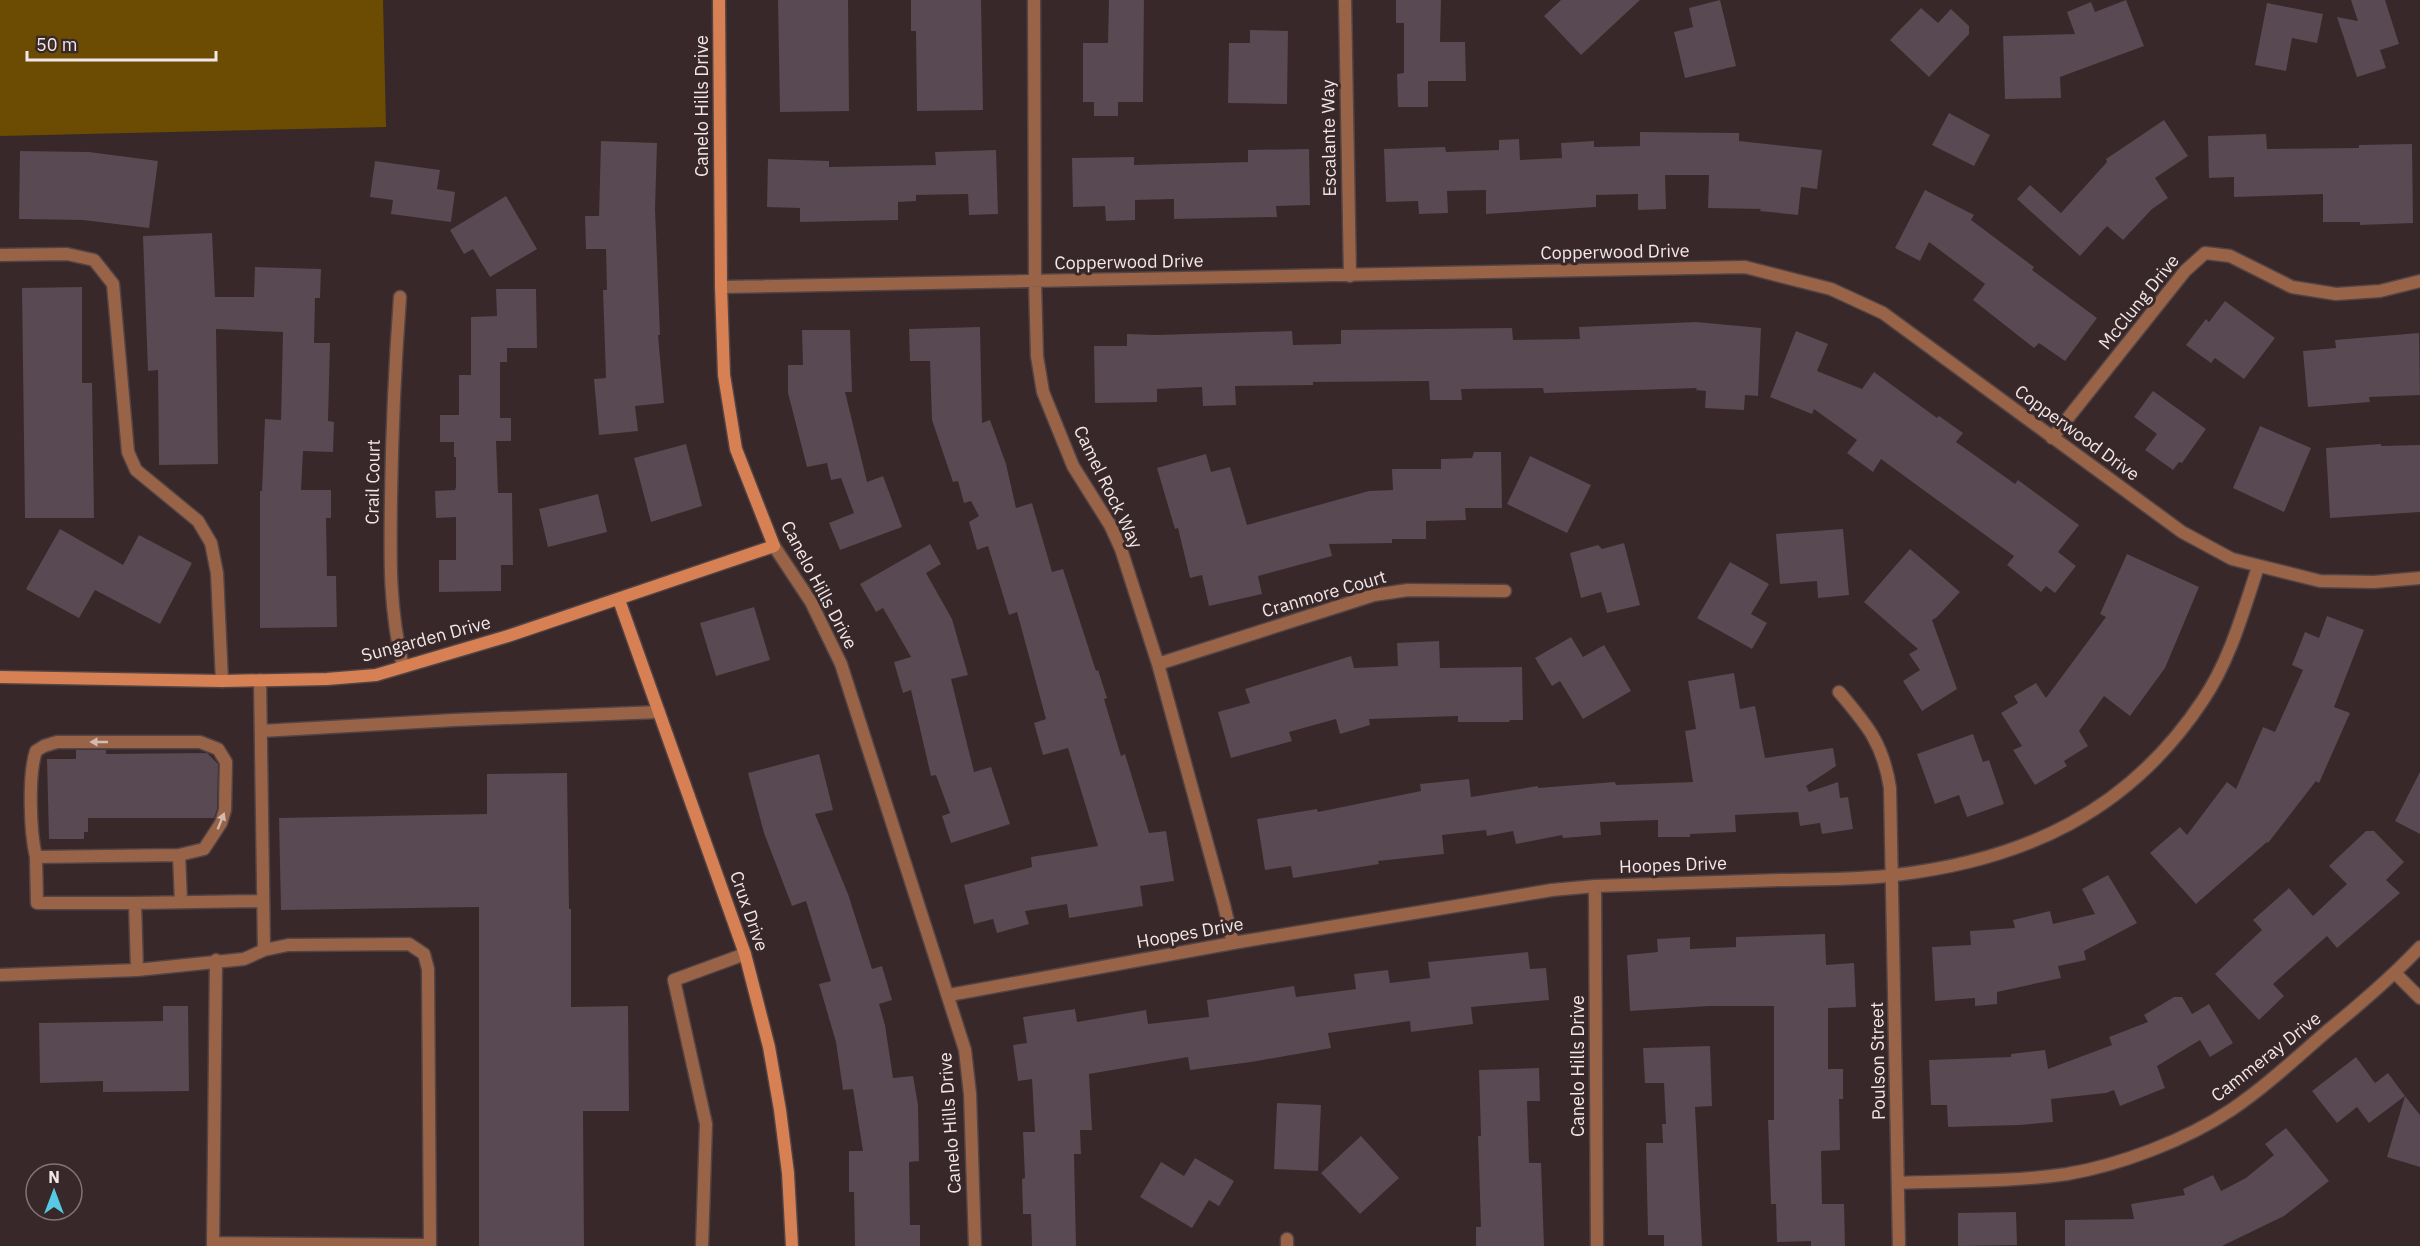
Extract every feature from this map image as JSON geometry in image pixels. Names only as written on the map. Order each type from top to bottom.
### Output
[{"type":"street","name":"Canelo Hills Drive","points":[[719,0],[721,287],[724,375],[736,449],[774,546],[811,602],[841,664],[949,995],[965,1050],[970,1094],[975,1246]]},
{"type":"street","name":"Camel Rock Way","points":[[1034,0],[1035,282],[1037,356],[1043,392],[1074,466],[1110,525],[1121,549],[1158,664],[1233,943]]},
{"type":"street","name":"Escalante Way","points":[[1345,0],[1350,276]]},
{"type":"street","name":"McClung Drive","points":[[2052,438],[2185,271],[2205,253],[2230,256],[2292,286],[2336,294],[2380,291],[2420,281]]},
{"type":"street","points":[[0,255],[68,254],[94,260],[113,284],[128,452],[136,470],[198,521],[211,543],[217,573],[222,681]]},
{"type":"street","name":"Copperwood Drive","points":[[721,287],[1745,267],[1831,289],[1883,313],[2182,532],[2232,559],[2320,581],[2374,582],[2420,578]]},
{"type":"street","name":"Crail Court","points":[[400,297],[393,400],[390,587],[394,630],[403,667]]},
{"type":"street","name":"Sungarden Drive","points":[[0,677],[222,681],[327,679],[376,675],[619,600],[774,546]]},
{"type":"street","name":"Hoopes Drive","points":[[949,995],[1233,943],[1552,890],[1595,885],[1893,875],[1938,869],[1988,858],[2025,846],[2061,830],[2126,787],[2155,760],[2204,699],[2231,649],[2258,567]]},
{"type":"street","name":"Cranmore Court","points":[[1158,664],[1374,596],[1408,590],[1504,591]]},
{"type":"street","name":"Crux Drive","points":[[619,600],[746,954],[769,1047],[780,1110],[788,1173],[792,1246]]},
{"type":"street","points":[[260,680],[264,950]]},
{"type":"street","name":"Poulson Street","points":[[1839,692],[1870,728],[1878,743],[1890,788],[1899,1246]]},
{"type":"street","points":[[261,731],[659,712]]},
{"type":"street","points":[[36,857],[179,855],[204,849],[221,823],[225,810],[226,762],[218,749],[200,742],[57,742],[36,751],[32,775],[32,842],[36,857],[37,903],[263,901]]},
{"type":"street","points":[[179,855],[181,902]]},
{"type":"street","name":"Canelo Hills Drive","points":[[1595,885],[1597,1246]]},
{"type":"street","points":[[135,903],[137,970]]},
{"type":"street","points":[[0,975],[137,970],[216,960],[244,959],[264,950],[288,945],[409,944],[424,954],[428,969],[430,1245],[213,1244],[216,960]]},
{"type":"street","name":"Cammeray Drive","points":[[1899,1183],[2019,1179],[2069,1173],[2114,1163],[2193,1132],[2231,1110],[2270,1081],[2395,973],[2420,946]]},
{"type":"street","points":[[702,1246],[706,1124],[674,980],[746,954]]},
{"type":"street","points":[[2395,973],[2420,998]]},
{"type":"shaded area","points":[[0,0],[383,0],[386,127],[0,136]]},
{"type":"building","points":[[778,0],[848,0],[849,111],[780,112]]},
{"type":"building","points":[[911,0],[981,0],[983,110],[917,111],[916,31],[911,31]]},
{"type":"building","points":[[1109,0],[1144,0],[1143,102],[1118,102],[1118,116],[1094,116],[1094,102],[1083,102],[1083,43],[1108,43]]},
{"type":"building","points":[[1396,0],[1441,0],[1440,42],[1465,42],[1466,81],[1428,81],[1428,107],[1398,107],[1397,74],[1404,73],[1404,23],[1396,23]]},
{"type":"building","points":[[1561,0],[1640,0],[1581,55],[1544,16]]},
{"type":"building","points":[[1720,0],[1736,66],[1685,78],[1674,32],[1693,27],[1689,8]]},
{"type":"building","points":[[2126,0],[2144,46],[2060,77],[2061,98],[2005,99],[2003,36],[2075,34],[2067,12],[2091,2],[2095,12]]},
{"type":"building","points":[[2351,0],[2385,0],[2399,44],[2380,50],[2386,68],[2357,77],[2337,17],[2358,21]]},
{"type":"building","points":[[2267,3],[2323,14],[2317,43],[2292,38],[2286,71],[2255,65]]},
{"type":"building","points":[[1921,8],[1938,23],[1951,9],[1969,26],[1969,34],[1929,77],[1890,40]]},
{"type":"building","points":[[1250,30],[1288,31],[1287,104],[1228,103],[1229,43],[1250,43]]},
{"type":"building","points":[[1949,113],[1990,135],[1974,166],[1932,145]]},
{"type":"building","points":[[2164,120],[2188,156],[2155,178],[2168,198],[2152,209],[2123,240],[2107,226],[2080,256],[2017,199],[2030,185],[2061,213],[2107,162],[2106,159]]},
{"type":"building","points":[[1640,132],[1739,133],[1739,141],[1822,150],[1817,189],[1801,187],[1798,215],[1760,211],[1761,209],[1708,208],[1709,175],[1665,175],[1666,209],[1638,210],[1638,194],[1596,195],[1596,207],[1486,214],[1486,190],[1447,191],[1448,213],[1419,214],[1418,201],[1386,202],[1384,149],[1445,147],[1446,152],[1499,150],[1499,140],[1519,139],[1520,160],[1562,158],[1561,143],[1594,141],[1594,147],[1640,146]]},
{"type":"building","points":[[2266,134],[2267,149],[2359,148],[2359,145],[2412,144],[2413,223],[2360,225],[2360,222],[2323,222],[2323,194],[2234,197],[2234,177],[2209,178],[2208,136]]},
{"type":"building","points":[[601,141],[657,143],[655,209],[660,335],[658,335],[664,403],[635,406],[638,431],[599,435],[594,379],[606,378],[603,290],[607,290],[606,249],[586,249],[585,216],[599,216]]},
{"type":"building","points":[[1309,149],[1310,205],[1276,206],[1277,217],[1174,219],[1174,199],[1135,200],[1135,220],[1106,221],[1105,206],[1073,207],[1072,158],[1134,157],[1134,165],[1248,162],[1248,150]]},
{"type":"building","points":[[996,150],[998,214],[969,215],[968,194],[916,195],[916,201],[898,202],[898,220],[800,222],[800,208],[767,207],[768,159],[829,161],[829,167],[936,165],[935,152]]},
{"type":"building","points":[[20,151],[89,152],[158,161],[149,228],[83,220],[19,219]]},
{"type":"building","points":[[375,161],[440,170],[437,189],[455,192],[451,222],[391,214],[393,200],[370,197]]},
{"type":"building","points":[[1925,190],[1974,215],[1971,220],[2034,267],[2032,270],[2097,318],[2065,361],[2039,343],[2034,348],[1973,300],[1985,284],[1929,242],[1920,261],[1895,248]]},
{"type":"building","points":[[506,196],[537,249],[490,277],[473,249],[464,254],[450,230]]},
{"type":"building","points":[[212,233],[215,297],[254,297],[255,267],[321,269],[320,298],[315,298],[314,343],[330,343],[328,421],[334,422],[333,452],[303,451],[301,490],[331,490],[331,518],[326,518],[327,576],[336,576],[337,627],[260,628],[260,491],[262,491],[265,419],[281,420],[283,332],[216,329],[218,464],[159,465],[158,370],[148,371],[143,236]]},
{"type":"building","points":[[82,287],[82,383],[92,383],[94,518],[25,518],[22,288]]},
{"type":"building","points":[[496,289],[536,289],[537,348],[507,348],[507,362],[500,362],[500,418],[511,418],[511,441],[496,441],[498,493],[512,493],[513,565],[501,565],[501,591],[439,592],[439,560],[456,560],[456,517],[436,518],[435,491],[455,490],[456,487],[454,442],[440,442],[440,415],[459,415],[459,375],[471,375],[471,317],[497,316]]},
{"type":"building","points":[[2225,301],[2275,338],[2244,379],[2215,358],[2211,363],[2186,345],[2206,319],[2209,322]]},
{"type":"building","points":[[1696,322],[1761,328],[1758,396],[1745,395],[1744,410],[1705,408],[1706,391],[1696,390],[1697,388],[1544,393],[1543,388],[1461,389],[1462,400],[1430,400],[1429,381],[1313,382],[1313,385],[1235,386],[1236,405],[1203,406],[1202,387],[1157,389],[1157,402],[1095,403],[1094,346],[1127,346],[1127,334],[1292,331],[1293,345],[1341,344],[1341,330],[1512,328],[1513,340],[1580,339],[1579,327]]},
{"type":"building","points":[[980,327],[982,423],[990,420],[1006,464],[1016,508],[1032,503],[1052,572],[1063,569],[1107,698],[1104,699],[1121,756],[1125,754],[1149,833],[1166,831],[1174,881],[1140,886],[1143,906],[1069,918],[1067,904],[1025,911],[1029,924],[997,933],[993,919],[974,924],[964,885],[1032,867],[1031,857],[1098,846],[1068,748],[1043,755],[1034,723],[1046,719],[1017,612],[1009,615],[988,546],[977,550],[969,522],[979,516],[971,501],[964,503],[958,481],[953,482],[932,420],[930,361],[910,361],[909,329]]},
{"type":"building","points":[[802,330],[850,330],[852,392],[845,392],[867,482],[883,476],[902,527],[840,550],[829,523],[854,513],[841,478],[831,480],[827,463],[807,467],[788,393],[788,365],[803,365]]},
{"type":"building","points":[[1796,331],[1828,344],[1817,371],[1862,389],[1874,372],[1937,418],[1939,416],[1963,433],[1956,442],[2015,484],[2018,480],[2079,525],[2058,552],[2076,566],[2055,593],[2046,586],[2041,592],[2007,565],[2014,556],[1881,459],[1873,472],[1847,453],[1857,440],[1814,409],[1812,414],[1770,397]]},
{"type":"building","points":[[2419,333],[2420,395],[2369,397],[2370,402],[2308,407],[2303,351],[2336,348],[2335,340]]},
{"type":"building","points":[[2153,391],[2206,429],[2182,463],[2179,462],[2173,470],[2145,450],[2157,434],[2134,417]]},
{"type":"building","points":[[2260,426],[2311,448],[2284,512],[2233,488]]},
{"type":"building","points":[[686,444],[702,506],[651,522],[634,458]]},
{"type":"building","points":[[2381,444],[2381,446],[2420,445],[2420,512],[2330,518],[2326,448]]},
{"type":"building","points":[[1474,452],[1501,452],[1502,508],[1465,508],[1466,520],[1426,521],[1426,539],[1392,539],[1392,543],[1329,544],[1332,556],[1258,576],[1262,594],[1209,606],[1202,575],[1190,578],[1178,528],[1175,529],[1157,468],[1206,454],[1211,472],[1230,467],[1247,525],[1369,491],[1393,490],[1392,469],[1441,469],[1441,459],[1472,458]]},
{"type":"building","points":[[1530,456],[1591,485],[1567,533],[1507,504]]},
{"type":"building","points":[[598,494],[607,532],[548,547],[539,509]]},
{"type":"building","points":[[60,529],[123,565],[139,535],[192,563],[160,624],[95,590],[79,618],[26,589]]},
{"type":"building","points":[[1843,529],[1849,595],[1818,598],[1817,581],[1780,584],[1776,534]]},
{"type":"building","points":[[1624,543],[1640,605],[1607,613],[1601,592],[1581,598],[1570,553],[1598,545],[1602,549]]},
{"type":"building","points":[[930,544],[941,564],[926,573],[952,619],[968,675],[951,679],[974,772],[991,767],[1010,824],[951,843],[942,816],[950,813],[936,775],[931,776],[911,690],[903,693],[894,662],[911,657],[883,608],[876,612],[860,584]]},
{"type":"building","points":[[1910,549],[1960,592],[1932,620],[1957,689],[1922,711],[1903,681],[1920,670],[1909,654],[1918,649],[1864,602]]},
{"type":"building","points":[[2127,554],[2199,587],[2165,668],[2130,716],[2104,696],[2079,731],[2088,746],[2064,761],[2067,766],[2035,785],[2013,750],[2022,746],[2001,713],[2018,703],[2014,696],[2036,683],[2046,698],[2106,617],[2100,614]]},
{"type":"building","points":[[1730,562],[1769,584],[1751,614],[1767,623],[1752,649],[1697,618]]},
{"type":"building","points":[[754,607],[770,660],[716,676],[700,623]]},
{"type":"building","points":[[2327,616],[2364,630],[2334,707],[2350,713],[2319,783],[2316,781],[2268,843],[2196,904],[2150,853],[2180,827],[2187,835],[2227,782],[2236,789],[2263,727],[2275,732],[2303,670],[2292,665],[2305,632],[2319,638]]},
{"type":"building","points":[[1571,637],[1583,657],[1604,645],[1631,691],[1583,719],[1560,681],[1552,686],[1535,658]]},
{"type":"building","points":[[1439,641],[1440,668],[1522,667],[1523,720],[1458,722],[1458,716],[1369,719],[1370,725],[1340,734],[1336,719],[1289,732],[1292,741],[1231,758],[1218,712],[1250,703],[1245,689],[1351,656],[1354,668],[1398,666],[1397,643]]},
{"type":"building","points":[[1734,673],[1740,709],[1755,706],[1765,758],[1833,748],[1836,766],[1806,786],[1809,792],[1838,782],[1840,798],[1848,797],[1853,829],[1822,834],[1820,823],[1800,826],[1798,812],[1735,815],[1736,832],[1690,834],[1690,837],[1658,837],[1658,820],[1600,822],[1601,835],[1563,838],[1562,835],[1516,844],[1513,831],[1487,836],[1486,830],[1442,835],[1444,854],[1378,861],[1379,864],[1293,878],[1291,866],[1265,870],[1257,819],[1317,809],[1318,812],[1421,791],[1420,784],[1469,779],[1471,797],[1538,786],[1538,788],[1615,782],[1616,785],[1693,782],[1685,731],[1696,729],[1688,681]]},
{"type":"building","points":[[1973,734],[1983,762],[1989,760],[2004,804],[1967,817],[1959,795],[1935,804],[1917,754]]},
{"type":"building","points":[[76,750],[106,750],[106,754],[207,753],[218,764],[217,809],[214,818],[88,818],[88,832],[84,832],[84,839],[49,839],[47,759],[76,759]]},
{"type":"building","points":[[819,754],[833,810],[815,814],[848,894],[872,969],[882,966],[892,1000],[879,1004],[885,1025],[893,1078],[913,1076],[918,1105],[919,1161],[909,1162],[910,1225],[920,1225],[920,1246],[855,1246],[854,1192],[849,1192],[849,1151],[863,1151],[853,1089],[843,1090],[836,1042],[819,984],[831,981],[806,901],[792,906],[764,833],[748,773]]},
{"type":"building","points":[[2420,772],[2420,834],[2395,821]]},
{"type":"building","points":[[567,773],[571,1007],[628,1006],[629,1111],[583,1111],[584,1246],[479,1246],[479,907],[281,910],[279,818],[487,814],[487,774]]},
{"type":"building","points":[[2366,831],[2374,831],[2404,862],[2386,880],[2400,893],[2337,948],[2327,936],[2273,984],[2284,996],[2259,1020],[2215,974],[2262,930],[2253,920],[2289,888],[2313,916],[2347,884],[2329,866]]},
{"type":"building","points":[[2108,875],[2137,923],[2084,951],[2086,960],[2058,966],[2061,978],[1997,992],[1997,1004],[1975,1006],[1975,998],[1935,1001],[1932,947],[1971,945],[1970,931],[2015,928],[2013,920],[2050,911],[2053,924],[2095,914],[2082,889]]},
{"type":"building","points":[[1825,934],[1826,965],[1854,963],[1856,1007],[1828,1008],[1828,1069],[1843,1069],[1843,1099],[1839,1099],[1840,1150],[1821,1151],[1822,1204],[1844,1204],[1845,1246],[1811,1246],[1811,1241],[1777,1242],[1776,1204],[1771,1204],[1768,1120],[1774,1120],[1774,1006],[1709,1006],[1630,1011],[1627,955],[1658,952],[1657,939],[1690,937],[1690,949],[1736,947],[1736,937]]},
{"type":"building","points":[[1528,952],[1530,969],[1546,968],[1549,1000],[1471,1007],[1473,1024],[1411,1032],[1410,1021],[1328,1033],[1331,1048],[1251,1062],[1190,1070],[1188,1057],[1089,1074],[1092,1130],[1080,1130],[1081,1154],[1074,1154],[1076,1246],[1032,1246],[1031,1214],[1023,1214],[1022,1179],[1025,1178],[1023,1132],[1035,1132],[1032,1079],[1018,1081],[1013,1045],[1027,1043],[1023,1017],[1075,1009],[1077,1022],[1146,1010],[1148,1024],[1209,1017],[1207,1000],[1294,986],[1296,997],[1356,989],[1354,974],[1388,970],[1390,983],[1430,978],[1428,962]]},
{"type":"building","points":[[2174,997],[2182,997],[2192,1014],[2209,1004],[2233,1043],[2210,1057],[2200,1040],[2157,1066],[2165,1088],[2120,1106],[2114,1090],[2106,1093],[2051,1099],[2053,1122],[2019,1125],[1948,1127],[1947,1105],[1931,1105],[1929,1060],[2011,1057],[2011,1054],[2045,1050],[2048,1069],[2112,1045],[2109,1037],[2148,1022],[2144,1015]]},
{"type":"building","points":[[163,1006],[188,1006],[189,1091],[103,1092],[103,1081],[40,1083],[39,1023],[163,1021]]},
{"type":"building","points":[[1710,1046],[1712,1106],[1695,1107],[1702,1246],[1664,1246],[1664,1235],[1648,1235],[1646,1143],[1663,1143],[1662,1124],[1666,1124],[1664,1083],[1645,1083],[1643,1048]]},
{"type":"building","points":[[2356,1057],[2375,1083],[2388,1073],[2405,1096],[2369,1123],[2357,1107],[2337,1123],[2312,1091]]},
{"type":"building","points":[[1539,1068],[1540,1101],[1527,1101],[1529,1163],[1541,1163],[1544,1246],[1476,1246],[1476,1227],[1481,1227],[1478,1136],[1481,1136],[1479,1070]]},
{"type":"building","points":[[2405,1096],[2420,1115],[2420,1167],[2387,1157]]},
{"type":"building","points":[[1277,1103],[1321,1105],[1318,1171],[1274,1169]]},
{"type":"building","points":[[2286,1128],[2329,1181],[2284,1216],[2222,1246],[2065,1246],[2065,1220],[2134,1219],[2131,1204],[2185,1195],[2183,1189],[2213,1175],[2221,1191],[2246,1178],[2274,1155],[2265,1144]]},
{"type":"building","points":[[1361,1136],[1399,1178],[1360,1214],[1321,1173]]},
{"type":"building","points":[[1195,1158],[1234,1181],[1219,1206],[1209,1200],[1192,1228],[1140,1197],[1161,1162],[1184,1176]]},
{"type":"building","points":[[2016,1212],[2017,1245],[1958,1246],[1958,1213]]}]
